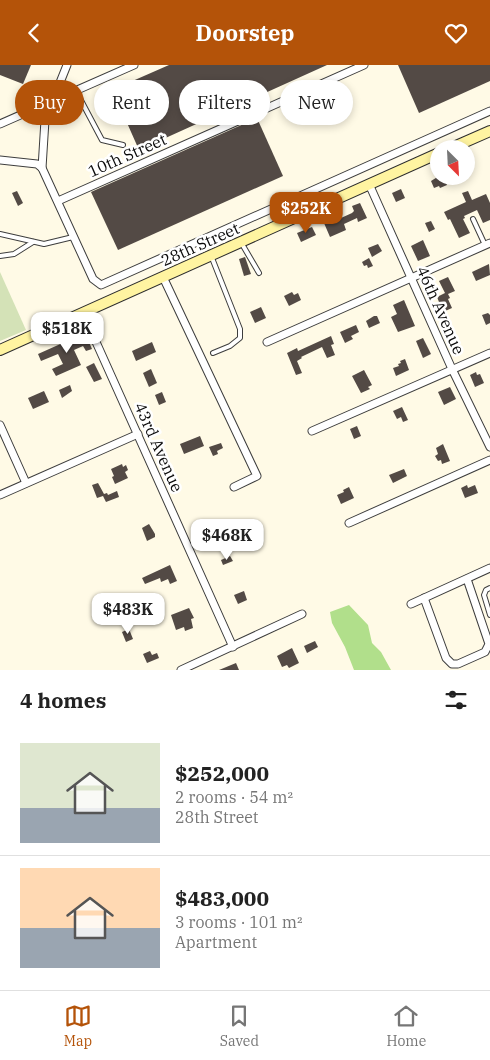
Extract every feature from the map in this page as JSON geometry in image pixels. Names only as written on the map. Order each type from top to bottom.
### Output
[{"type":"main road","points":[[470,140],[490,131]]},
{"type":"main road","name":"28th Street","points":[[0,350],[430,157]]},
{"type":"street","points":[[61,80],[67,65]]},
{"type":"street","points":[[84,87],[134,65]]},
{"type":"street","name":"10th Street","points":[[58,201],[364,65]]},
{"type":"street","points":[[0,160],[37,164],[42,168],[93,279],[101,285],[490,111]]},
{"type":"street","points":[[0,124],[15,117]]},
{"type":"street","points":[[42,168],[45,125]]},
{"type":"street","name":"46th Avenue","points":[[369,184],[452,369],[490,447]]},
{"type":"street","points":[[267,342],[488,244]]},
{"type":"street","points":[[164,277],[257,476],[234,487]]},
{"type":"street","name":"43rd Avenue","points":[[83,313],[233,647]]},
{"type":"street","points":[[312,431],[490,353]]},
{"type":"street","points":[[0,425],[26,483]]},
{"type":"street","points":[[0,495],[138,434]]},
{"type":"street","points":[[349,523],[490,460]]},
{"type":"street","points":[[411,604],[490,568]]},
{"type":"street","points":[[424,598],[446,658],[452,664],[461,663],[486,651],[489,644],[466,579]]},
{"type":"street","points":[[182,670],[302,614]]},
{"type":"lane","points":[[84,106],[102,140],[124,145]]},
{"type":"lane","points":[[473,219],[488,244]]},
{"type":"lane","points":[[0,234],[44,244],[73,237]]},
{"type":"lane","points":[[0,256],[14,254],[32,242]]},
{"type":"lane","points":[[240,242],[259,273]]},
{"type":"lane","points":[[211,255],[240,329],[240,338],[230,346],[212,353]]},
{"type":"lane","points":[[490,588],[486,590],[484,595],[490,615]]},
{"type":"green space","points":[[0,272],[26,330],[0,341]]},
{"type":"green space","points":[[349,605],[368,625],[372,643],[381,652],[391,670],[354,670],[345,647],[332,623],[330,612]]},
{"type":"building","points":[[0,65],[31,65],[25,80],[15,81],[0,75]]},
{"type":"building","points":[[169,65],[327,65],[294,80],[280,80],[280,86],[270,91],[270,80],[179,80],[179,125],[194,125],[139,150],[128,125],[169,125],[169,80],[135,80]]},
{"type":"building","points":[[398,65],[490,65],[490,81],[419,113]]},
{"type":"building","points":[[241,125],[260,125],[283,176],[118,250],[91,192]]},
{"type":"building","points":[[433,185],[447,185],[440,188],[439,186],[434,188]]},
{"type":"building","points":[[401,189],[405,198],[396,202],[392,193]]},
{"type":"building","points":[[17,191],[23,203],[18,206],[12,193]]},
{"type":"building","points":[[468,191],[472,200],[486,194],[490,203],[490,220],[483,223],[477,210],[464,216],[465,218],[463,219],[470,233],[459,238],[450,219],[448,220],[444,212],[466,202],[462,193]]},
{"type":"building","points":[[360,203],[367,218],[358,222],[357,218],[344,224],[346,230],[330,237],[324,223],[352,213],[354,211],[352,206]]},
{"type":"building","points":[[431,221],[435,229],[429,232],[425,223]]},
{"type":"building","points":[[312,227],[316,235],[301,242],[297,233]]},
{"type":"building","points":[[423,240],[430,256],[418,261],[411,246]]},
{"type":"building","points":[[378,244],[382,251],[372,257],[368,248]]},
{"type":"building","points":[[245,257],[251,274],[244,276],[239,259]]},
{"type":"building","points":[[369,258],[373,266],[368,268],[362,262]]},
{"type":"building","points":[[489,264],[490,275],[476,281],[472,272]]},
{"type":"building","points":[[448,277],[455,291],[448,294],[452,308],[443,312],[437,297],[445,293],[439,281]]},
{"type":"building","points":[[292,292],[294,295],[298,293],[301,300],[289,306],[284,296]]},
{"type":"building","points":[[404,300],[415,326],[398,332],[391,317],[397,314],[393,305]]},
{"type":"building","points":[[261,307],[266,318],[255,323],[250,312]]},
{"type":"building","points":[[488,313],[490,315],[490,323],[486,325],[482,315]]},
{"type":"building","points":[[377,316],[380,323],[369,328],[366,321]]},
{"type":"building","points":[[356,325],[359,332],[351,336],[353,339],[345,343],[340,332]]},
{"type":"building","points":[[85,333],[92,349],[86,351],[83,346],[74,350],[81,365],[56,376],[52,369],[63,364],[58,354],[41,361],[38,354]]},
{"type":"building","points":[[331,336],[334,344],[331,345],[335,355],[327,358],[322,347],[301,357],[297,361],[302,373],[296,375],[287,353],[297,348],[298,351]]},
{"type":"building","points":[[423,338],[431,354],[423,358],[416,341]]},
{"type":"building","points":[[152,342],[156,352],[136,361],[132,351]]},
{"type":"building","points":[[405,359],[409,370],[396,376],[393,368],[399,366],[400,361]]},
{"type":"building","points":[[94,363],[102,379],[94,382],[86,367]]},
{"type":"building","points":[[151,369],[157,383],[149,387],[143,373]]},
{"type":"building","points":[[364,370],[372,385],[368,387],[370,389],[361,393],[352,376]]},
{"type":"building","points":[[476,372],[477,375],[480,374],[484,383],[475,387],[470,375]]},
{"type":"building","points":[[70,385],[72,391],[62,398],[59,390]]},
{"type":"building","points":[[450,387],[456,399],[444,405],[438,392]]},
{"type":"building","points":[[44,391],[49,402],[33,409],[28,398]]},
{"type":"building","points":[[162,392],[166,402],[159,405],[155,395]]},
{"type":"building","points":[[402,407],[408,420],[403,422],[401,417],[397,419],[393,411]]},
{"type":"building","points":[[357,426],[361,436],[354,439],[350,429]]},
{"type":"building","points":[[200,436],[204,446],[184,454],[180,444]]},
{"type":"building","points":[[221,443],[223,448],[217,451],[218,454],[213,456],[209,447]]},
{"type":"building","points":[[443,444],[450,461],[442,464],[441,460],[438,461],[435,456],[438,454],[436,448]]},
{"type":"building","points":[[122,464],[123,467],[126,465],[128,470],[125,472],[128,478],[115,484],[111,469]]},
{"type":"building","points":[[404,469],[407,476],[393,483],[389,475]]},
{"type":"building","points":[[98,483],[104,494],[107,493],[108,495],[117,491],[119,497],[106,502],[103,496],[97,498],[92,485]]},
{"type":"building","points":[[467,485],[468,488],[475,485],[478,493],[465,498],[461,488]]},
{"type":"building","points":[[349,487],[354,498],[341,504],[337,495]]},
{"type":"building","points":[[149,524],[155,537],[147,541],[142,528]]},
{"type":"building","points":[[230,556],[233,561],[223,565],[221,560]]},
{"type":"building","points":[[170,565],[177,581],[170,584],[168,579],[161,582],[160,578],[145,584],[142,578]]},
{"type":"building","points":[[244,591],[247,600],[238,604],[234,595]]},
{"type":"building","points":[[189,608],[194,618],[191,619],[193,628],[185,631],[184,627],[176,630],[171,615]]},
{"type":"building","points":[[129,629],[133,639],[126,642],[122,632]]},
{"type":"building","points":[[315,641],[318,647],[307,653],[304,646]]},
{"type":"building","points":[[292,648],[299,663],[289,668],[287,665],[282,667],[277,656]]},
{"type":"building","points":[[150,651],[152,655],[157,653],[159,658],[147,663],[143,654]]},
{"type":"building","points":[[236,663],[239,670],[219,670]]}]
